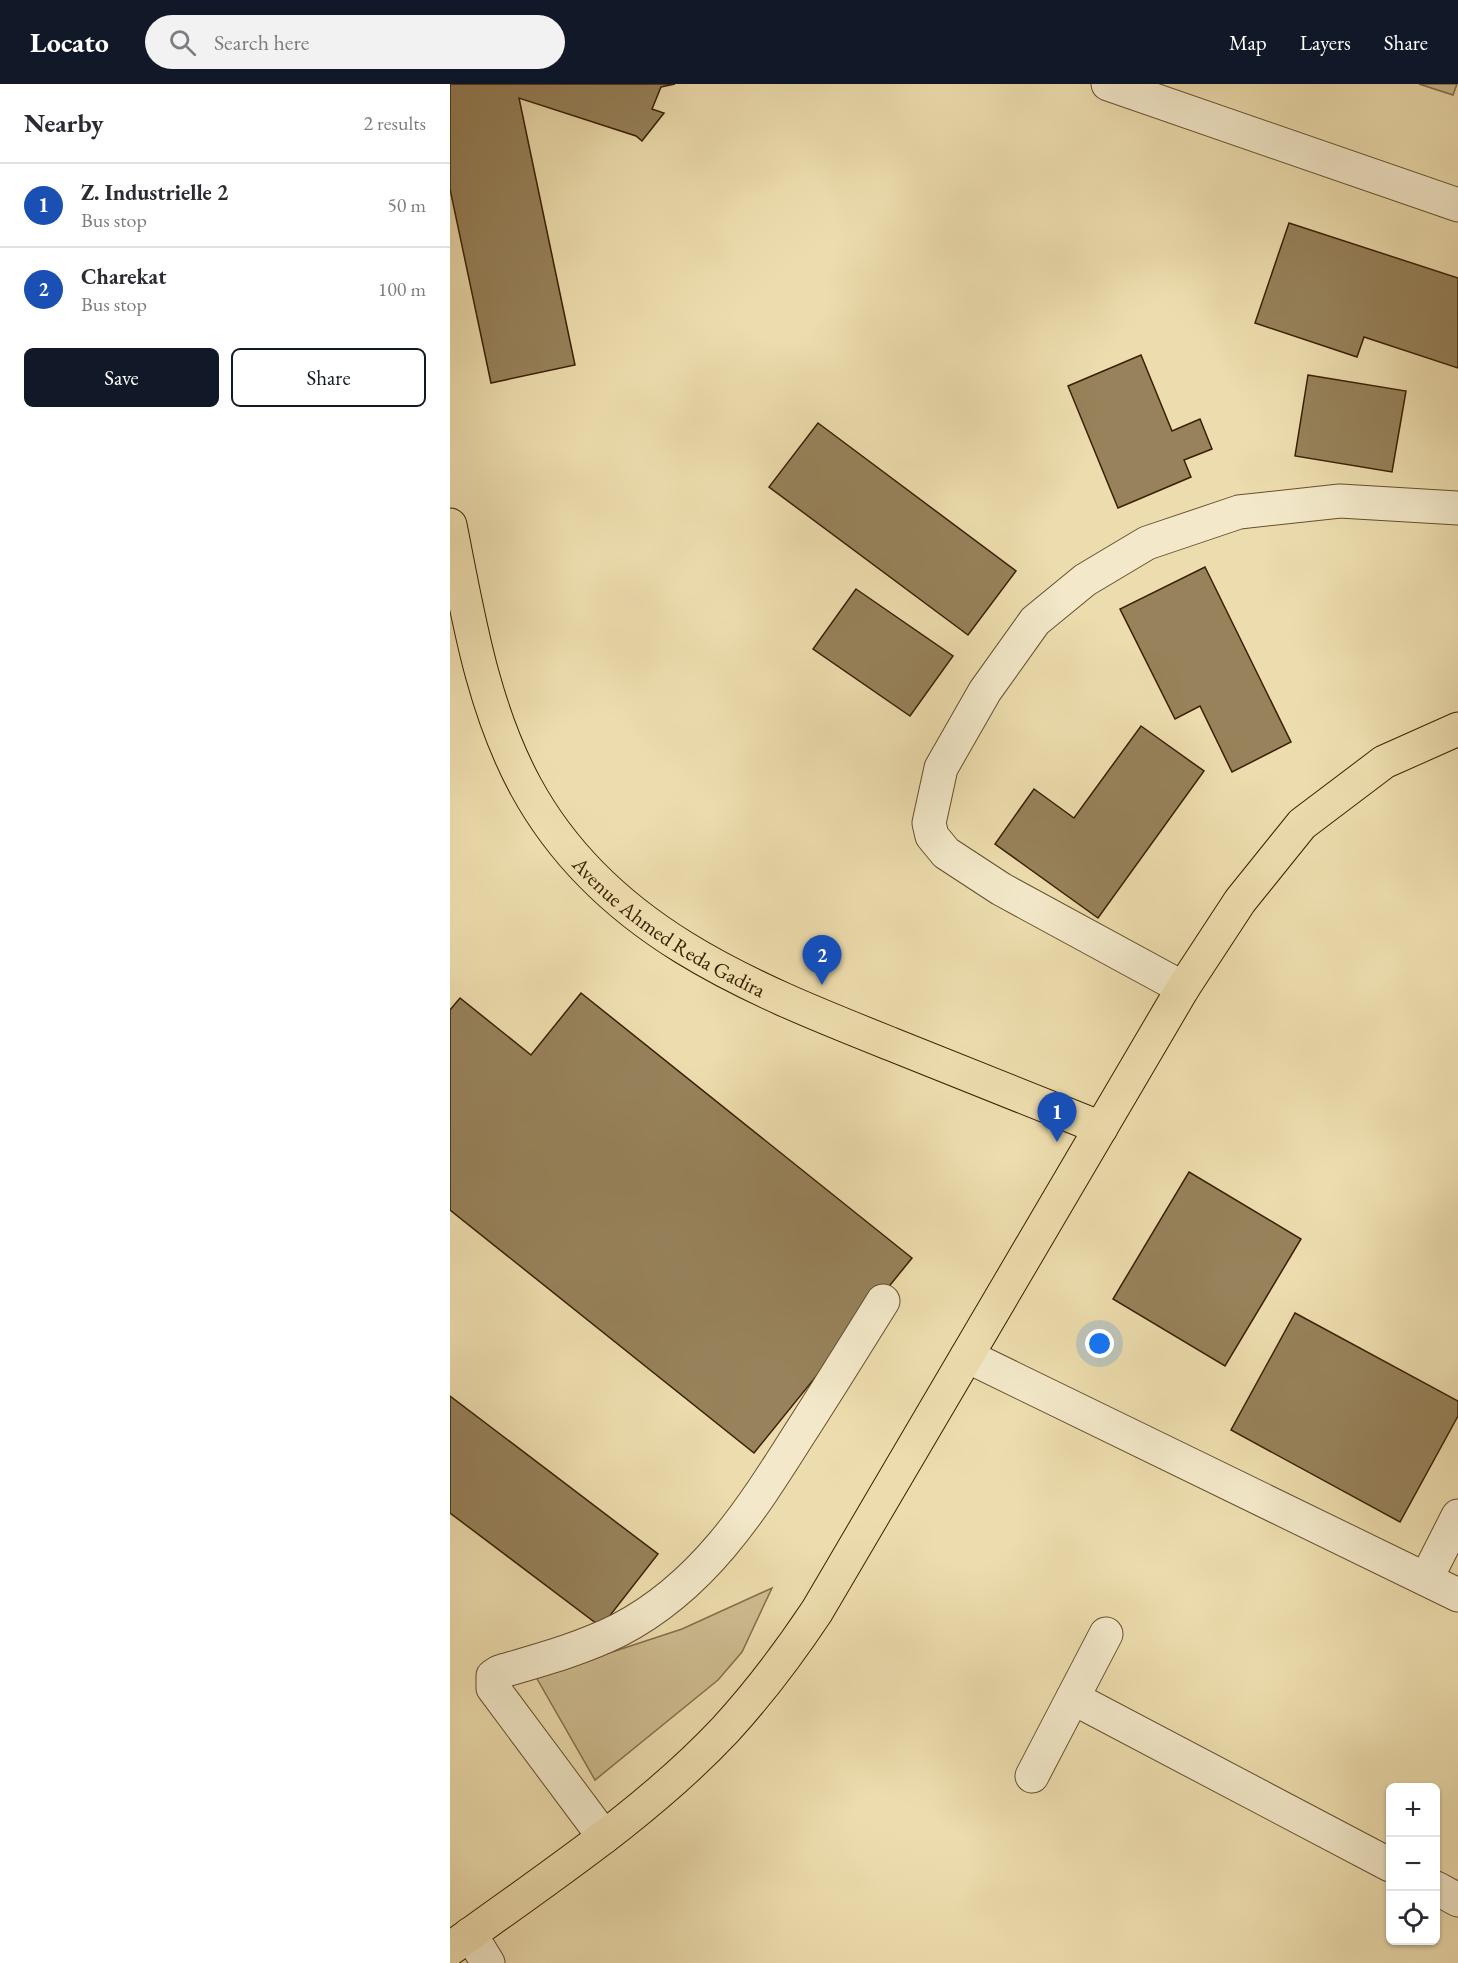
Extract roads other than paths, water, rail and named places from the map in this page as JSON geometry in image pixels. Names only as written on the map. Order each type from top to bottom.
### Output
[{"type":"main road","name":"Avenue Ahmed Reda Gadira","points":[[450,525],[484,684],[510,753],[531,795],[566,849],[616,899],[678,946],[752,985],[1101,1128]]},
{"type":"main road","points":[[460,1941],[604,1837],[691,1762],[723,1731],[788,1653],[817,1611],[1183,988],[1240,901],[1302,824],[1384,762],[1458,729]]},
{"type":"street","points":[[1108,84],[1458,205]]},
{"type":"street","points":[[1183,988],[1001,889],[946,853],[932,836],[929,823],[940,768],[986,691],[1035,621],[1085,580],[1147,543],[1239,512],[1340,501],[1458,508]]},
{"type":"street","points":[[604,1837],[493,1688],[493,1676],[495,1673],[575,1650],[620,1629],[684,1586],[715,1557],[752,1509],[883,1301]]},
{"type":"street","points":[[967,1356],[1458,1595]]},
{"type":"street","points":[[1426,1579],[1458,1516]]},
{"type":"street","points":[[1032,1776],[1106,1634]]},
{"type":"street","points":[[1073,1698],[1386,1863]]},
{"type":"street","points":[[1440,1890],[1458,1900]]},
{"type":"street","points":[[460,1941],[488,1963]]},
{"type":"place","name":"Charekat","points":[[822,985]]},
{"type":"place","name":"Z. Industrielle 2","points":[[1057,1142]]}]
